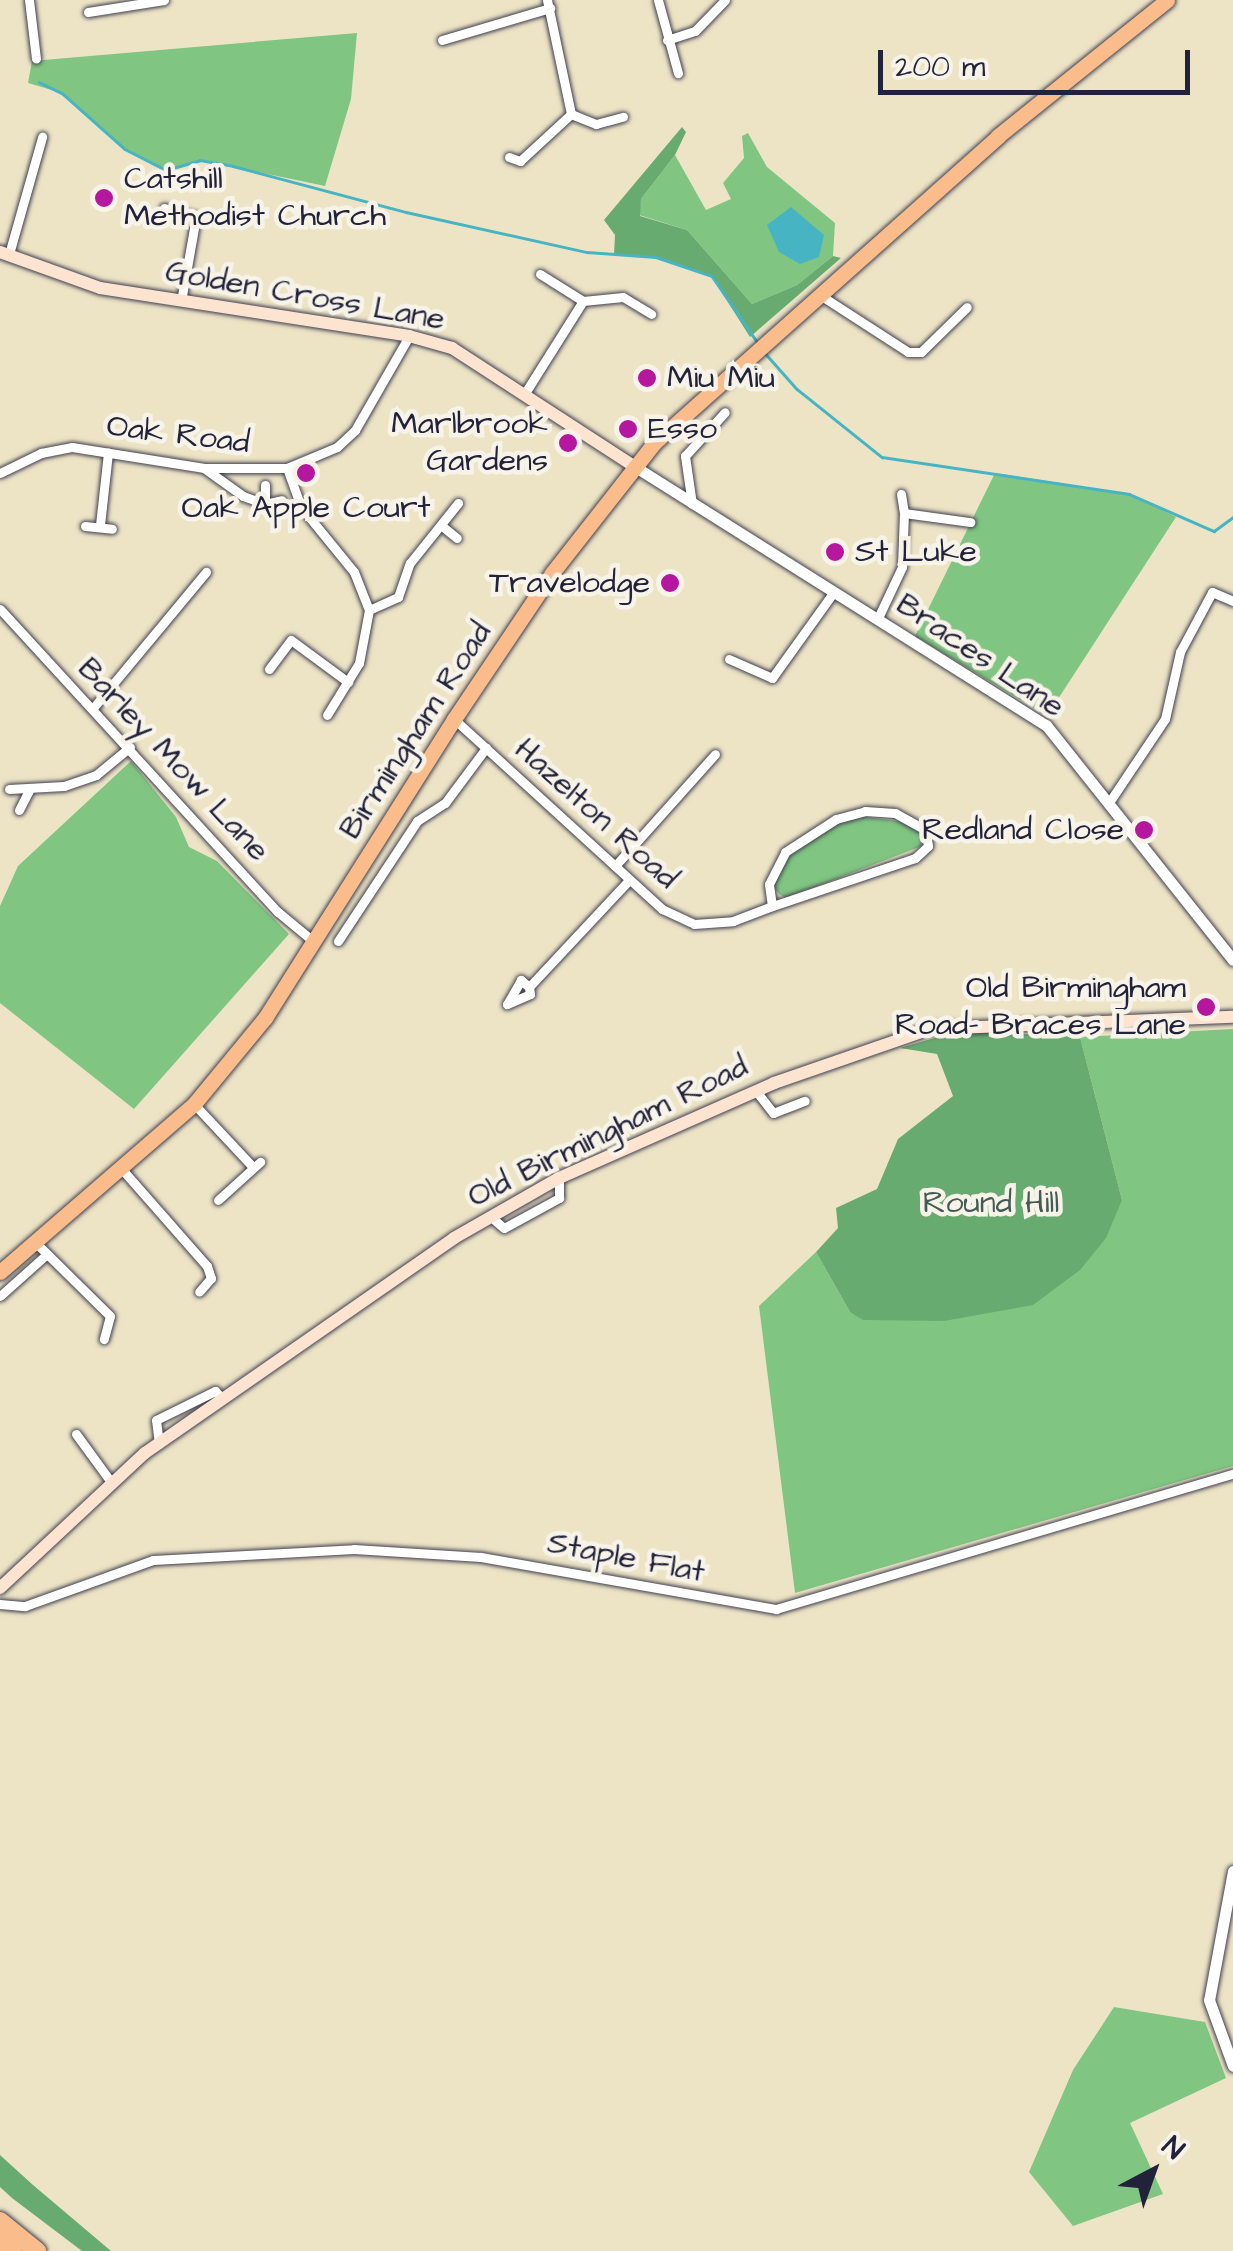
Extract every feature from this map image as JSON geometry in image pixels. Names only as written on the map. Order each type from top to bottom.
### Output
[{"type":"highway","name":"Birmingham Road","points":[[0,1272],[41,1248],[120,1168],[194,1104],[264,1018],[454,719],[634,466],[766,338],[1168,0]]},
{"type":"highway","points":[[0,2221],[36,2251]]},
{"type":"highway","points":[[0,2240],[13,2251]]},
{"type":"main road","name":"Golden Cross Lane","points":[[4,253],[100,288],[410,336],[452,348],[634,466]]},
{"type":"main road","name":"Old Birmingham Road","points":[[0,1588],[111,1482],[221,1397],[490,1216],[559,1178],[756,1091],[930,1029],[1233,1017]]},
{"type":"street","points":[[29,0],[36,58]]},
{"type":"street","points":[[93,8],[164,0]]},
{"type":"street","points":[[658,0],[678,73]]},
{"type":"street","points":[[667,40],[695,31],[725,0]]},
{"type":"street","points":[[442,40],[548,4],[572,114]]},
{"type":"street","points":[[572,114],[596,124],[622,117]]},
{"type":"street","points":[[526,172],[514,159],[572,114]]},
{"type":"street","points":[[608,121],[609,135]]},
{"type":"street","points":[[4,253],[42,137]]},
{"type":"street","points":[[40,150],[53,153]]},
{"type":"street","points":[[164,208],[196,216],[181,301]]},
{"type":"street","points":[[540,274],[583,302],[623,297],[651,314]]},
{"type":"street","points":[[818,293],[908,352],[921,352],[967,307]]},
{"type":"street","points":[[525,393],[583,302]]},
{"type":"street","name":"Oak Road","points":[[0,474],[41,452],[72,447],[204,468],[288,468],[338,447],[355,430],[410,336]]},
{"type":"street","points":[[692,504],[685,456],[725,412]]},
{"type":"street","points":[[100,526],[108,452]]},
{"type":"street","name":"Braces Lane","points":[[634,466],[1046,725],[1233,960]]},
{"type":"street","points":[[204,468],[218,484],[265,504],[282,500]]},
{"type":"street","points":[[288,468],[301,507],[354,572],[368,610],[368,634],[348,682],[327,716]]},
{"type":"street","points":[[264,485],[265,504]]},
{"type":"street","points":[[877,620],[902,567],[902,494]]},
{"type":"street","points":[[368,610],[398,597],[410,563],[458,502]]},
{"type":"street","points":[[904,512],[970,522]]},
{"type":"street","points":[[86,526],[112,529]]},
{"type":"street","points":[[442,526],[457,538]]},
{"type":"street","points":[[93,708],[206,572]]},
{"type":"street","points":[[1108,804],[1166,718],[1180,652],[1212,592],[1233,602]]},
{"type":"street","points":[[729,658],[758,677],[772,678],[833,593]]},
{"type":"street","name":"Barley Mow Lane","points":[[0,609],[130,746],[278,912],[314,940]]},
{"type":"street","points":[[269,669],[292,640],[348,682]]},
{"type":"street","name":"Hazelton Road","points":[[454,719],[662,909],[694,924],[733,921],[915,858],[928,846],[926,830],[894,812],[865,810],[805,834],[773,868],[772,906]]},
{"type":"street","points":[[10,789],[29,790],[96,775],[130,746]]},
{"type":"street","points":[[338,942],[418,821],[445,803],[486,748]]},
{"type":"street","points":[[615,866],[715,754]]},
{"type":"street","points":[[18,810],[29,790]]},
{"type":"street","points":[[529,987],[629,880]]},
{"type":"street","points":[[756,1091],[773,1114],[806,1101]]},
{"type":"street","points":[[194,1104],[256,1164],[218,1200]]},
{"type":"street","points":[[120,1168],[206,1266],[211,1278],[200,1292]]},
{"type":"street","points":[[0,1296],[41,1248],[110,1316],[104,1338]]},
{"type":"street","points":[[159,1444],[156,1420],[214,1390],[221,1397]]},
{"type":"street","points":[[76,1434],[111,1482]]},
{"type":"street","name":"Staple Flat","points":[[0,1604],[25,1606],[152,1560],[354,1549],[481,1557],[776,1609],[1233,1474]]},
{"type":"street","points":[[1233,1871],[1209,2000],[1233,2066]]},
{"type":"green space","points":[[357,33],[351,99],[325,186],[200,160],[166,170],[125,149],[62,93],[28,83],[32,61]]},
{"type":"green space","points":[[682,127],[686,132],[675,155],[641,199],[640,216],[687,230],[752,304],[797,285],[833,256],[841,258],[750,337],[712,277],[656,257],[614,254],[615,235],[604,220]]},
{"type":"green space","points":[[748,133],[767,167],[835,223],[833,256],[797,285],[752,304],[687,230],[639,215],[641,199],[675,155],[706,210],[731,199],[723,183],[744,158],[742,136]]},
{"type":"green space","points":[[995,473],[1129,494],[1176,517],[1047,716],[915,636]]},
{"type":"green space","points":[[131,761],[176,817],[189,847],[217,861],[289,934],[134,1109],[0,1003],[0,906],[18,866]]},
{"type":"green space","points":[[856,816],[906,822],[921,831],[922,846],[786,898],[779,894],[773,886],[779,866],[804,839]]},
{"type":"green space","points":[[1233,1029],[1233,1466],[795,1593],[759,1306],[816,1252],[850,1312],[875,1319],[1122,1200],[1080,1037]]},
{"type":"green space","name":"Round Hill","points":[[991,1032],[1080,1037],[1122,1200],[1106,1238],[1080,1270],[1033,1305],[944,1321],[863,1320],[850,1312],[816,1252],[838,1228],[836,1208],[877,1189],[898,1139],[953,1096],[937,1054],[900,1048],[941,1036]]},
{"type":"green space","points":[[1114,2007],[1205,2022],[1226,2078],[1130,2123],[1163,2194],[1073,2226],[1029,2172],[1073,2070]]},
{"type":"green space","points":[[0,2155],[111,2251],[82,2251],[12,2198],[0,2187]]},
{"type":"water","points":[[791,207],[824,235],[819,257],[800,264],[779,252],[767,225]]},
{"type":"waterway","points":[[39,82],[62,93],[125,149],[166,170],[200,160],[233,166],[406,212],[587,252],[656,257],[712,276],[758,343]]},
{"type":"waterway","points":[[766,354],[797,389],[882,457],[1129,494],[1214,531],[1233,517]]},
{"type":"place","name":"Catshill Methodist Church","points":[[104,198]]},
{"type":"place","name":"Miu Miu","points":[[647,378]]},
{"type":"place","name":"Esso","points":[[628,429]]},
{"type":"place","name":"Marlbrook Gardens","points":[[568,443]]},
{"type":"place","name":"Oak Apple Court","points":[[306,473]]},
{"type":"place","name":"St Luke","points":[[835,552]]},
{"type":"place","name":"Travelodge","points":[[670,583]]},
{"type":"place","name":"Redland Close","points":[[1144,830]]},
{"type":"place","name":"Old Birmingham Road- Braces Lane","points":[[1206,1007]]}]
